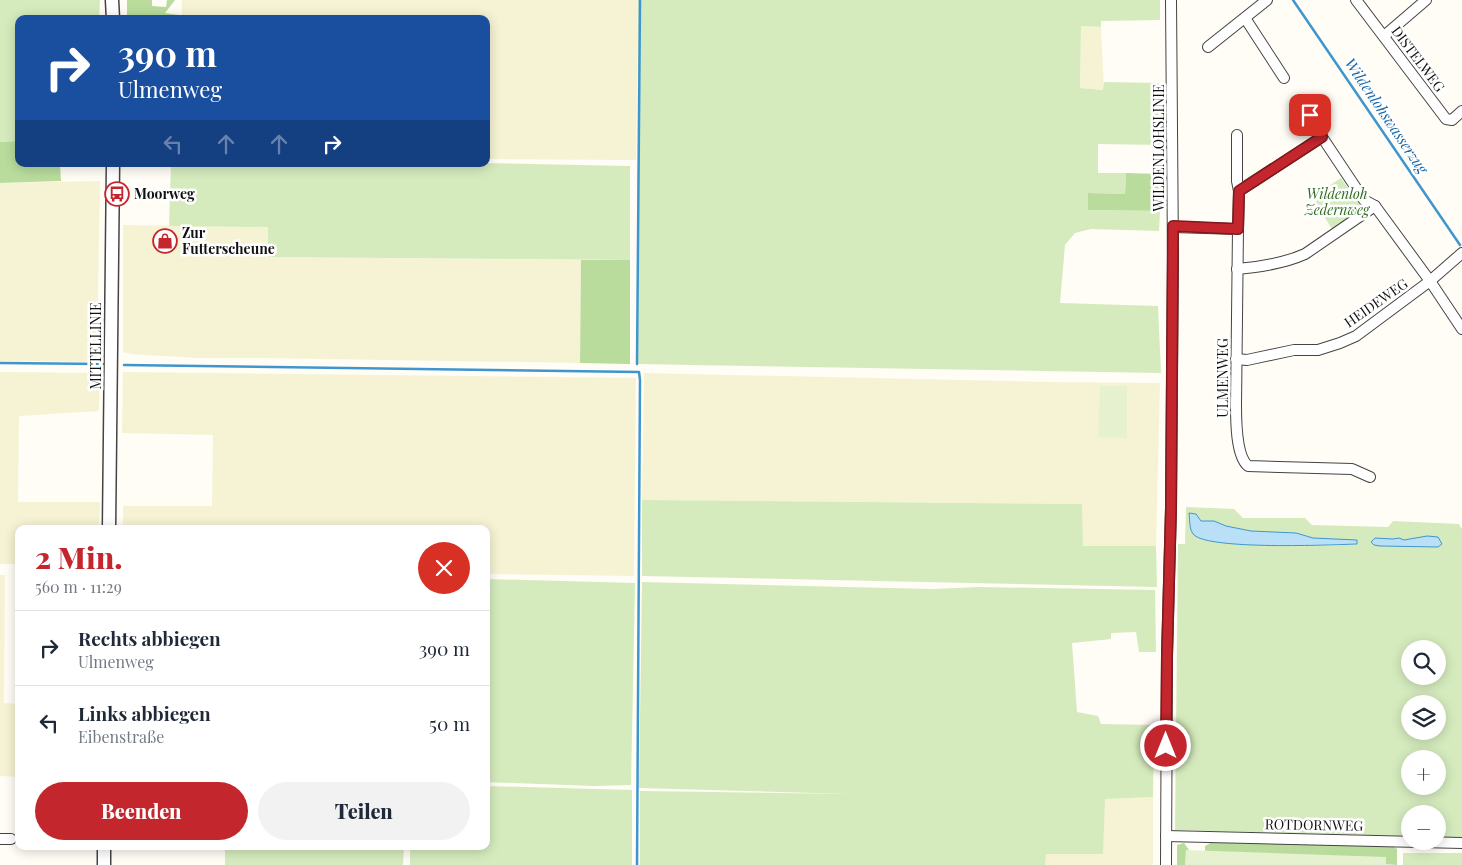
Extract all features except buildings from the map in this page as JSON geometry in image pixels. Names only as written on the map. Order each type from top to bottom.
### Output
[{"type":"street","points":[[112,0],[113,15]]},
{"type":"street","name":"WILDENLOHSLINIE","points":[[1166,865],[1173,226],[1171,0]]},
{"type":"street","points":[[1208,47],[1267,0]]},
{"type":"street","name":"DISTELWEG","points":[[1356,0],[1446,119],[1452,120],[1462,112]]},
{"type":"street","points":[[1384,36],[1426,0]]},
{"type":"street","points":[[1245,18],[1284,78]]},
{"type":"street","points":[[1300,100],[1364,200],[1375,206],[1430,281],[1462,329]]},
{"type":"street","name":"ULMENWEG","points":[[1237,135],[1237,181],[1239,191],[1236,429],[1244,462],[1248,466],[1352,468],[1370,477]]},
{"type":"street","points":[[1239,191],[1322,137]]},
{"type":"street","name":"MITTELLINIE","points":[[109,525],[113,167]]},
{"type":"street","points":[[1237,268],[1251,268],[1300,256],[1375,206]]},
{"type":"street","points":[[1173,226],[1238,229]]},
{"type":"street","name":"HEIDEWEG","points":[[1236,359],[1247,360],[1294,350],[1318,350],[1356,336],[1430,281],[1462,253]]},
{"type":"street","name":"ROTDORNWEG","points":[[1166,836],[1462,842]]},
{"type":"street","points":[[0,839],[11,839]]},
{"type":"street","points":[[104,850],[104,865]]},
{"type":"shaded area","points":[[182,0],[638,0],[636,160],[490,159],[490,15],[182,15]]},
{"type":"shaded area","points":[[1081,26],[1101,27],[1104,90],[1080,88]]},
{"type":"shaded area","points":[[100,181],[97,352],[92,362],[0,361],[0,183]]},
{"type":"shaded area","points":[[123,225],[268,227],[268,257],[581,260],[580,363],[196,358],[123,352]]},
{"type":"shaded area","points":[[0,372],[100,373],[99,411],[19,416],[18,502],[100,502],[99,525],[15,525],[15,564],[0,564]]},
{"type":"shaded area","points":[[123,372],[636,378],[634,576],[490,574],[490,525],[123,525],[123,506],[212,506],[213,435],[122,433]]},
{"type":"shaded area","points":[[644,373],[1160,383],[1156,546],[1083,546],[1081,504],[642,500]]},
{"type":"shaded area","points":[[0,575],[5,575],[4,703],[15,704],[15,777],[0,776]]},
{"type":"shaded area","points":[[1153,797],[1153,865],[1045,865],[1045,854],[1104,799]]},
{"type":"green space","points":[[0,0],[100,0],[99,15],[15,15],[15,141],[0,142]]},
{"type":"green space","points":[[127,0],[152,0],[152,6],[166,7],[167,0],[175,0],[165,13],[179,15],[127,15]]},
{"type":"green space","points":[[638,0],[1160,0],[1160,20],[1101,21],[1101,27],[1081,26],[1080,88],[1103,90],[1104,82],[1160,83],[1160,145],[1098,144],[1098,173],[1126,173],[1125,194],[1088,193],[1088,210],[1160,211],[1159,231],[1091,229],[1075,233],[1065,245],[1060,303],[1158,306],[1161,373],[637,364]]},
{"type":"green space","points":[[15,141],[15,167],[60,167],[61,181],[0,183],[0,142]]},
{"type":"green space","points":[[490,163],[630,166],[630,260],[268,257],[268,227],[169,226],[171,167],[490,167]]},
{"type":"green space","points":[[1126,173],[1159,174],[1160,211],[1088,210],[1088,193],[1125,194]]},
{"type":"green space","name":"Wildenloh Zedernweg","points":[[1341,178],[1360,205],[1361,210],[1332,229],[1312,197]]},
{"type":"green space","points":[[581,260],[630,260],[630,364],[580,363]]},
{"type":"green space","points":[[1100,386],[1127,386],[1127,438],[1098,437]]},
{"type":"green space","points":[[642,500],[1082,504],[1083,546],[1156,546],[1157,587],[642,576]]},
{"type":"green space","points":[[1186,507],[1234,509],[1243,518],[1305,518],[1312,525],[1388,527],[1393,521],[1459,524],[1462,529],[1462,838],[1446,837],[1446,805],[1401,805],[1401,836],[1175,830],[1178,544],[1185,544]],"holes":[[[1189,514],[1196,514],[1201,521],[1214,521],[1226,526],[1251,531],[1296,533],[1313,538],[1335,539],[1357,544],[1273,546],[1206,540],[1193,533]]]},
{"type":"green space","points":[[490,579],[635,583],[631,785],[594,786],[490,782]]},
{"type":"green space","points":[[642,582],[932,589],[980,587],[1155,590],[1156,652],[1139,652],[1136,632],[1111,633],[1111,639],[1072,643],[1077,712],[1098,716],[1101,724],[1154,725],[1153,797],[1105,799],[1103,854],[1046,854],[1045,865],[640,865],[640,791],[851,794],[639,788]]},
{"type":"green space","points":[[490,786],[632,790],[632,865],[410,865],[410,850],[490,850]]},
{"type":"green space","points":[[1212,842],[1393,846],[1397,849],[1397,865],[1205,852],[1205,846]]},
{"type":"green space","points":[[1184,843],[1189,850],[1188,865],[1177,865],[1177,845]]},
{"type":"green space","points":[[225,850],[404,850],[403,865],[225,865]]},
{"type":"green space","points":[[1186,850],[1386,857],[1386,865],[1185,865]]},
{"type":"green space","points":[[1403,853],[1462,853],[1462,865],[1403,865]]},
{"type":"water","points":[[1189,513],[1196,514],[1201,521],[1214,521],[1226,526],[1251,531],[1296,533],[1313,538],[1357,540],[1357,544],[1272,546],[1205,540],[1192,533]]},
{"type":"water","points":[[1427,536],[1438,537],[1442,544],[1438,547],[1380,546],[1374,545],[1371,542],[1375,538],[1399,538],[1404,540]]},
{"type":"waterway","points":[[637,364],[640,0]]},
{"type":"waterway","name":"Wildenlohswasserzug","points":[[1293,0],[1460,245]]},
{"type":"waterway","name":"Wildenlohswasserzug","points":[[0,363],[103,364]]},
{"type":"waterway","points":[[124,365],[639,372],[637,865]]},
{"type":"place","name":"Moorweg","points":[[117,194]]},
{"type":"place","name":"Zur Futterscheune","points":[[165,241]]},
{"type":"route","points":[[1166,746],[1171,508],[1173,226],[1238,229],[1239,191],[1322,137],[1320,130],[1310,115]]}]
